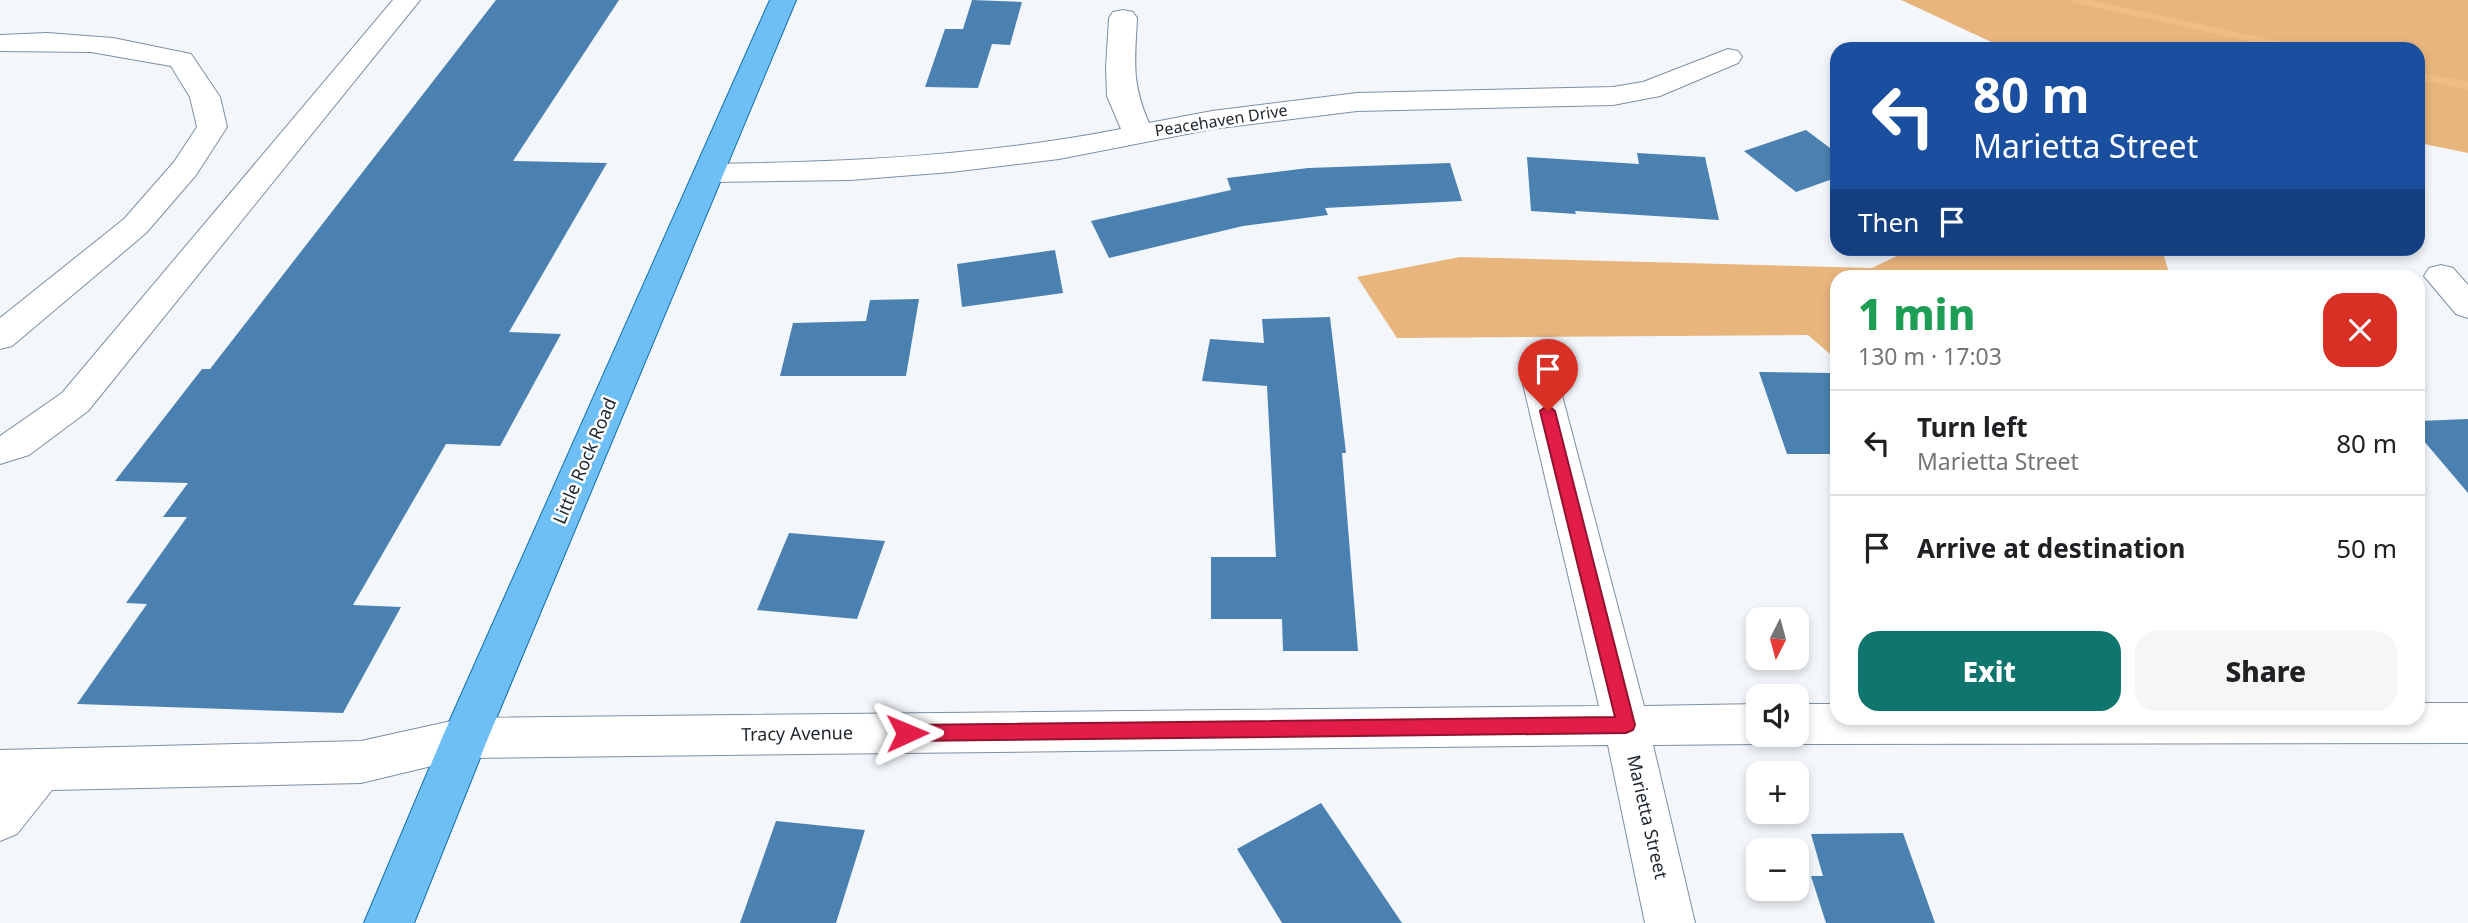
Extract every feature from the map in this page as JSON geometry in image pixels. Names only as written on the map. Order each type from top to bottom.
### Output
[{"type":"main road","name":"Little Rock Road","points":[[389,923],[465,738],[783,0]]},
{"type":"street","points":[[0,450],[16,445],[75,402],[407,0]]},
{"type":"street","points":[[1123,18],[1120,68],[1122,96],[1138,133]]},
{"type":"street","points":[[0,43],[57,39],[131,47],[181,60],[205,97],[212,127],[185,168],[135,226],[0,337]]},
{"type":"street","name":"Peacehaven Drive","points":[[709,173],[850,171],[951,163],[1059,150],[1237,116],[1357,102],[1458,97],[1613,96],[1650,90],[1728,57]]},
{"type":"street","points":[[2441,276],[2468,306]]},
{"type":"street","name":"Marietta Street","points":[[1541,384],[1626,725],[1670,923]]},
{"type":"street","points":[[2425,723],[2468,723]]},
{"type":"street","name":"Tracy Avenue","points":[[21,769],[361,762],[465,738],[1746,724]]},
{"type":"street","points":[[1809,724],[1830,724]]},
{"type":"street","points":[[0,819],[21,769]]},
{"type":"shaded area","points":[[1901,0],[2468,0],[2468,153],[2425,144],[2425,42],[1991,42]]},
{"type":"shaded area","points":[[1897,256],[2164,256],[2168,270],[1830,270],[1830,354],[1808,335],[1397,338],[1357,277],[1460,257],[1872,268]]},
{"type":"building","points":[[496,0],[619,0],[513,161],[607,163],[509,332],[561,334],[500,446],[446,444],[353,605],[401,607],[343,713],[77,704],[147,604],[126,603],[187,517],[163,517],[188,483],[115,481],[202,369],[210,369]]},
{"type":"building","points":[[972,0],[1022,2],[1010,45],[992,44],[978,88],[925,87],[945,29],[963,29]]},
{"type":"building","points":[[1806,130],[1830,148],[1830,180],[1796,192],[1744,151]]},
{"type":"building","points":[[1637,153],[1705,157],[1719,220],[1575,211],[1576,214],[1531,211],[1527,157],[1639,164]]},
{"type":"building","points":[[1450,163],[1462,201],[1325,208],[1328,215],[1243,226],[1109,258],[1091,221],[1231,190],[1227,178],[1308,168]]},
{"type":"building","points":[[1055,250],[1063,293],[962,307],[957,264]]},
{"type":"building","points":[[919,299],[906,376],[780,376],[793,323],[866,321],[870,300]]},
{"type":"building","points":[[1330,317],[1346,453],[1342,453],[1358,651],[1283,651],[1282,619],[1211,619],[1211,557],[1276,557],[1267,386],[1202,381],[1210,339],[1264,343],[1262,319]]},
{"type":"building","points":[[1759,372],[1830,373],[1830,454],[1787,454]]},
{"type":"building","points":[[2468,419],[2468,493],[2425,442],[2425,421]]},
{"type":"building","points":[[789,533],[885,541],[857,619],[757,610]]},
{"type":"building","points":[[1321,803],[1402,923],[1282,923],[1237,849]]},
{"type":"building","points":[[776,821],[865,830],[836,923],[740,923]]},
{"type":"building","points":[[1903,833],[1935,923],[1826,923],[1811,876],[1823,876],[1811,834]]},
{"type":"waterway","points":[[2075,0],[2268,42]]},
{"type":"waterway","points":[[2425,77],[2468,86]]},
{"type":"route","points":[[907,733],[1626,725],[1548,411]]}]
